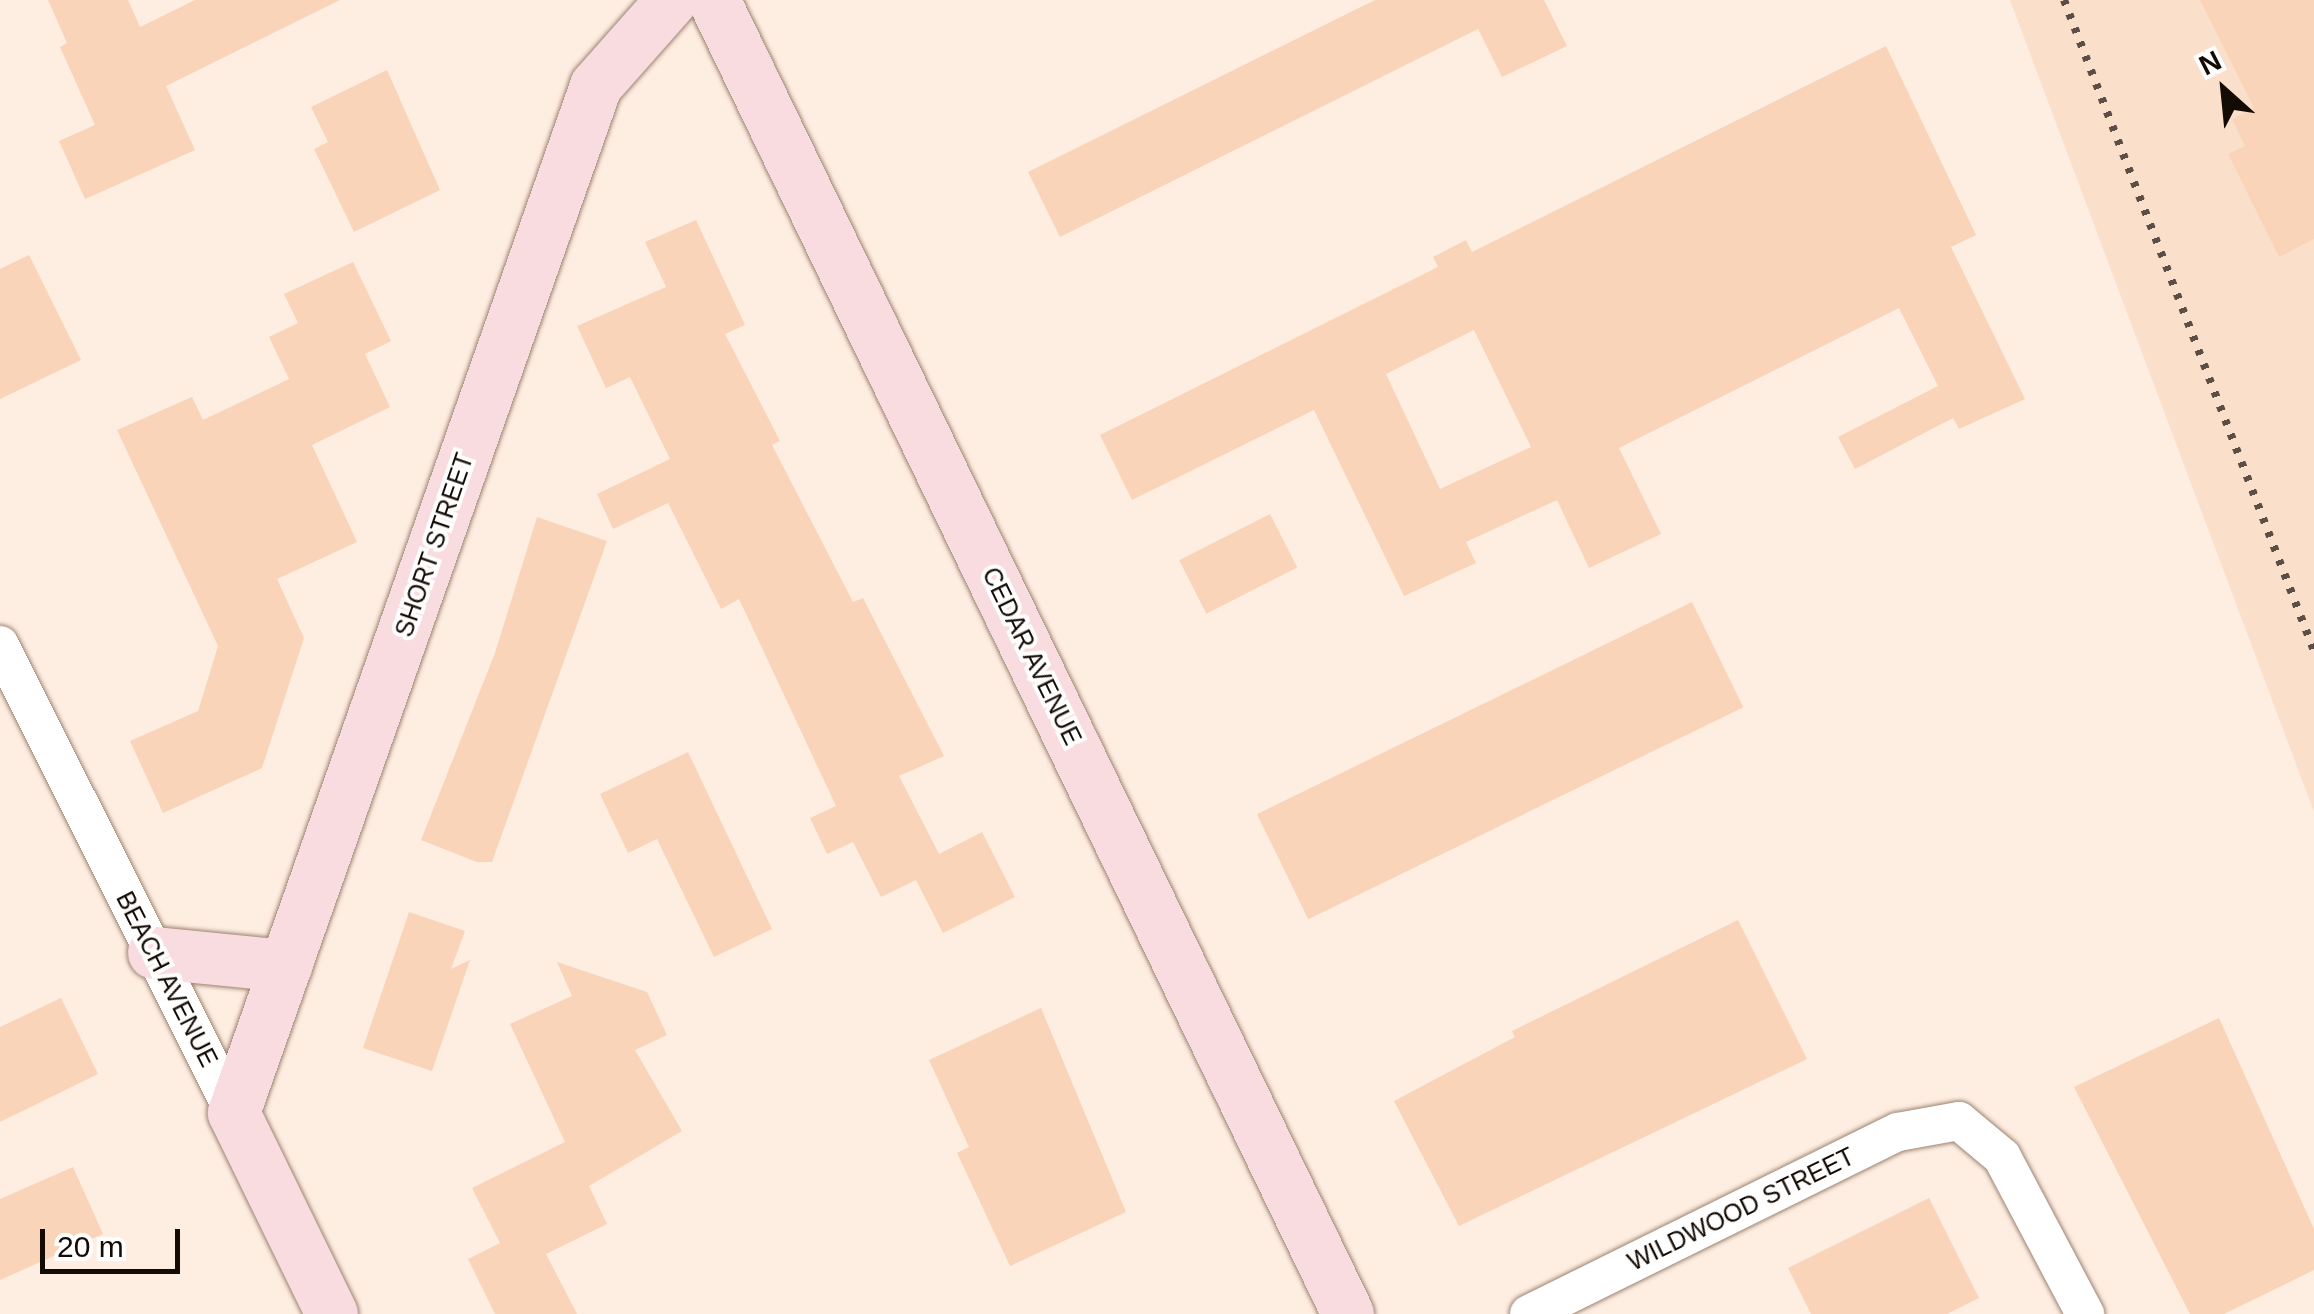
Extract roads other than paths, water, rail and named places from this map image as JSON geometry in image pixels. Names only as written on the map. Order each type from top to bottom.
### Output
[{"type":"street","name":"SHORT STREET","points":[[234,1113],[596,86],[672,0]]},
{"type":"street","name":"CEDAR AVENUE","points":[[714,0],[1348,1314]]},
{"type":"street","name":"BEACH AVENUE","points":[[0,646],[332,1314]]},
{"type":"street","points":[[154,953],[286,966]]},
{"type":"street","name":"WILDWOOD STREET","points":[[1529,1314],[1898,1132],[1959,1121],[2002,1157],[2085,1314]]},
{"type":"railway","points":[[2064,0],[2314,651]]}]
